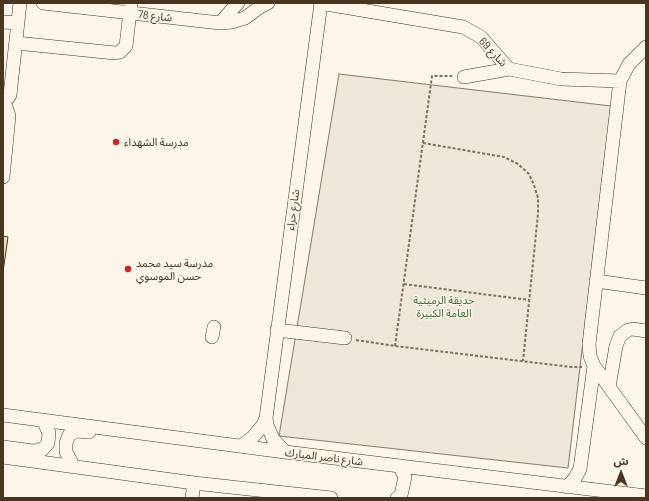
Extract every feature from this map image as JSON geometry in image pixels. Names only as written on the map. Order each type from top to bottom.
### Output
[{"type":"street","points":[[3,177],[9,116],[4,101],[10,95],[20,3]]},
{"type":"street","name":"شارع 78","points":[[43,3],[130,8],[220,23],[232,22],[245,18],[268,3]]},
{"type":"street","points":[[220,23],[238,3]]},
{"type":"street","name":"شارع 69","points":[[320,3],[463,27],[481,37],[509,69],[561,79],[620,81]]},
{"type":"street","name":"شارع حراء","points":[[285,452],[273,439],[267,425],[266,418],[320,3]]},
{"type":"street","points":[[16,43],[115,53],[120,52],[126,46],[130,8]]},
{"type":"street","points":[[3,22],[18,23]]},
{"type":"street","points":[[646,47],[629,64],[620,81],[589,344],[590,356],[594,366],[646,438]]},
{"type":"street","points":[[464,77],[509,69]]},
{"type":"street","points":[[596,281],[646,288]]},
{"type":"street","points":[[609,387],[616,346],[620,336],[628,330],[633,329],[646,331]]},
{"type":"street","points":[[278,330],[345,338]]},
{"type":"street","points":[[567,487],[575,478],[580,469],[594,366]]},
{"type":"street","name":"شارع ناصر المبارك","points":[[3,415],[285,452],[646,496]]},
{"type":"street","name":"شارع حراء","points":[[241,446],[258,431],[266,418]]},
{"type":"street","points":[[3,447],[33,451],[42,450],[48,443],[49,433],[43,420]]},
{"type":"street","points":[[74,466],[66,452],[66,443],[69,435],[76,432],[102,433],[114,430]]},
{"type":"street","points":[[3,457],[194,483],[330,498]]},
{"type":"street","points":[[397,498],[402,494],[405,477],[400,466]]},
{"type":"street","points":[[192,498],[194,483]]},
{"type":"path","points":[[395,346],[432,76],[464,77]]},
{"type":"path","points":[[423,143],[504,157],[518,164],[529,174],[538,198],[538,214],[523,361]]},
{"type":"path","points":[[404,284],[529,300]]},
{"type":"path","points":[[345,338],[395,346],[571,367],[594,366]]},
{"type":"green space","name":"حديقة الرميثية العامة الكبيرة","points":[[339,74],[611,106],[568,468],[279,436]]},
{"type":"building","points":[[3,236],[8,237],[3,272]]},
{"type":"place","name":"مدرسة الشهداء","points":[[116,142]]},
{"type":"place","name":"مدرسة سيد محمد حسن الموسوي","points":[[128,269]]}]
